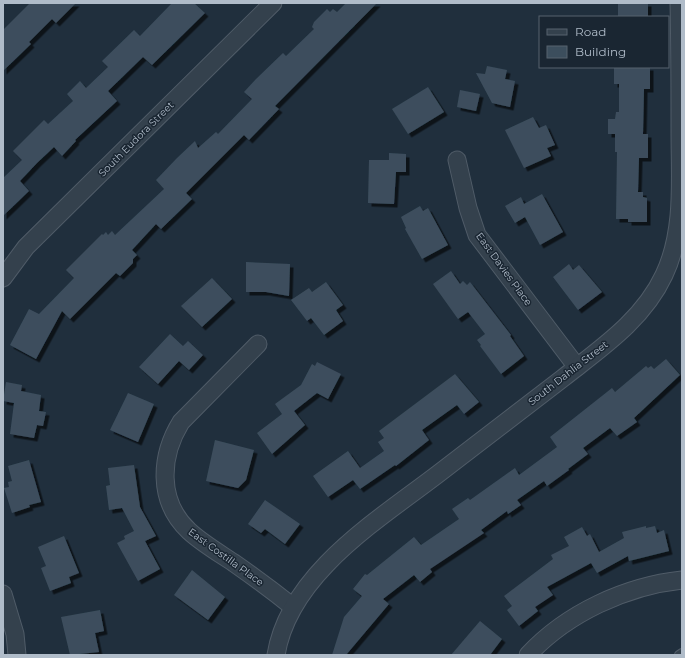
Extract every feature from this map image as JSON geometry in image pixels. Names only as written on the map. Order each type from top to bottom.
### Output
[{"type":"street","name":"South Eudora Street","points":[[3,278],[26,248],[273,3]]},
{"type":"street","name":"South Dahlia Street","points":[[276,655],[293,607],[311,581],[347,543],[577,367],[632,322],[642,311],[664,275],[677,237],[680,204],[680,3]]},
{"type":"street","name":"East Davies Place","points":[[457,160],[468,208],[477,235],[577,367]]},
{"type":"street","name":"East Costilla Place","points":[[258,344],[181,422],[173,434],[164,468],[166,488],[174,512],[188,531],[266,585],[293,607]]},
{"type":"street","points":[[528,655],[560,627],[595,606],[645,586],[682,580]]},
{"type":"street","points":[[3,594],[15,634],[17,655]]},
{"type":"building","points":[[30,3],[76,3],[56,23],[52,19],[29,42],[31,44],[3,71],[3,30]]},
{"type":"building","points":[[172,3],[194,3],[205,13],[152,65],[143,57],[108,91],[117,101],[75,140],[76,141],[62,156],[54,147],[37,163],[20,181],[29,191],[3,216],[3,178],[22,160],[13,151],[44,120],[48,124],[73,101],[67,94],[80,81],[86,88],[108,67],[102,61],[134,30],[140,36]]},
{"type":"building","points":[[346,3],[377,3],[275,106],[279,109],[249,140],[244,135],[186,193],[192,199],[161,229],[156,224],[132,250],[137,255],[133,259],[133,263],[120,276],[116,273],[70,319],[62,311],[36,359],[10,345],[29,309],[39,314],[74,278],[66,270],[102,234],[103,235],[106,232],[108,235],[112,231],[115,235],[164,189],[156,180],[177,158],[195,141],[198,148],[216,132],[218,134],[252,99],[244,92],[256,79],[283,53],[286,56],[314,29],[312,27],[314,22],[327,9],[330,12],[333,9],[337,12]]},
{"type":"building","points":[[618,3],[648,3],[648,16],[618,16]]},
{"type":"building","points":[[487,66],[507,70],[505,79],[515,81],[510,107],[492,103],[476,73],[485,74]]},
{"type":"building","points":[[614,68],[650,68],[650,89],[644,89],[643,134],[648,134],[648,158],[639,158],[638,192],[643,192],[643,197],[647,198],[647,222],[628,222],[628,219],[616,219],[617,152],[615,152],[615,134],[608,134],[608,119],[615,119],[616,112],[619,112],[619,84],[614,84]]},
{"type":"building","points":[[428,87],[444,112],[408,134],[392,109]]},
{"type":"building","points":[[460,90],[480,94],[476,111],[457,107]]},
{"type":"building","points":[[533,117],[539,128],[546,125],[555,145],[547,148],[551,156],[524,168],[505,130]]},
{"type":"building","points":[[389,153],[406,154],[406,172],[396,172],[394,204],[368,203],[369,160],[389,160]]},
{"type":"building","points":[[542,194],[563,232],[540,245],[525,217],[515,223],[505,206],[521,197],[524,204]]},
{"type":"building","points":[[420,206],[423,211],[428,208],[448,245],[422,259],[405,229],[406,228],[401,217]]},
{"type":"building","points":[[246,262],[290,264],[289,296],[266,292],[246,292]]},
{"type":"building","points":[[569,264],[573,270],[579,265],[602,292],[578,310],[553,277]]},
{"type":"building","points":[[451,271],[460,284],[463,281],[467,285],[470,282],[511,335],[510,336],[524,356],[501,374],[477,340],[485,334],[468,312],[458,319],[433,284]]},
{"type":"building","points":[[212,278],[232,299],[202,327],[181,306]]},
{"type":"building","points":[[326,282],[343,305],[336,310],[343,321],[324,335],[311,318],[307,321],[291,300],[309,288],[312,292]]},
{"type":"building","points":[[170,334],[183,346],[188,341],[203,355],[189,370],[179,361],[158,384],[139,367]]},
{"type":"building","points":[[666,359],[680,375],[634,418],[637,422],[617,436],[610,428],[583,448],[588,454],[568,469],[569,470],[547,486],[544,481],[517,500],[521,505],[508,514],[507,511],[481,530],[484,533],[430,569],[432,572],[420,582],[414,575],[383,599],[389,604],[346,655],[332,655],[344,617],[362,596],[353,589],[365,574],[367,575],[414,537],[421,545],[459,519],[452,509],[468,498],[470,500],[515,468],[519,475],[557,447],[550,437],[612,388],[615,392],[646,366],[648,368],[651,366],[654,369]]},
{"type":"building","points":[[317,362],[341,374],[328,399],[317,393],[294,411],[305,425],[272,454],[257,433],[282,414],[275,404],[301,385],[312,364],[315,366]]},
{"type":"building","points":[[455,374],[479,402],[464,414],[457,405],[422,430],[429,440],[396,466],[395,465],[360,489],[353,480],[328,497],[313,476],[348,451],[360,468],[384,451],[378,442],[384,438],[379,431]]},
{"type":"building","points":[[6,382],[22,385],[21,391],[41,395],[39,411],[46,412],[43,426],[37,425],[34,438],[10,434],[14,403],[3,401]]},
{"type":"building","points":[[128,393],[154,404],[138,442],[110,430]]},
{"type":"building","points":[[215,440],[254,450],[246,480],[238,488],[206,481]]},
{"type":"building","points":[[29,460],[41,502],[29,505],[30,507],[12,513],[4,488],[9,487],[8,482],[12,481],[8,466]]},
{"type":"building","points":[[134,465],[140,507],[156,536],[145,541],[160,569],[138,581],[117,543],[125,539],[124,536],[134,531],[122,508],[109,510],[106,486],[110,485],[108,468]]},
{"type":"building","points":[[265,500],[300,524],[285,544],[265,529],[261,533],[248,524]]},
{"type":"building","points":[[646,526],[646,528],[655,526],[657,533],[664,530],[669,551],[629,561],[628,556],[597,573],[591,563],[547,587],[553,595],[535,607],[538,611],[519,626],[507,610],[512,606],[504,596],[553,559],[551,555],[569,546],[564,537],[582,527],[587,536],[590,534],[599,552],[624,538],[622,532]]},
{"type":"building","points":[[64,536],[79,573],[69,577],[71,583],[50,591],[41,568],[46,566],[38,547]]},
{"type":"building","points":[[192,570],[225,597],[208,620],[174,595]]},
{"type":"building","points":[[100,610],[104,631],[95,633],[99,652],[70,655],[61,617]]},
{"type":"building","points":[[480,621],[502,639],[490,655],[451,655]]}]
